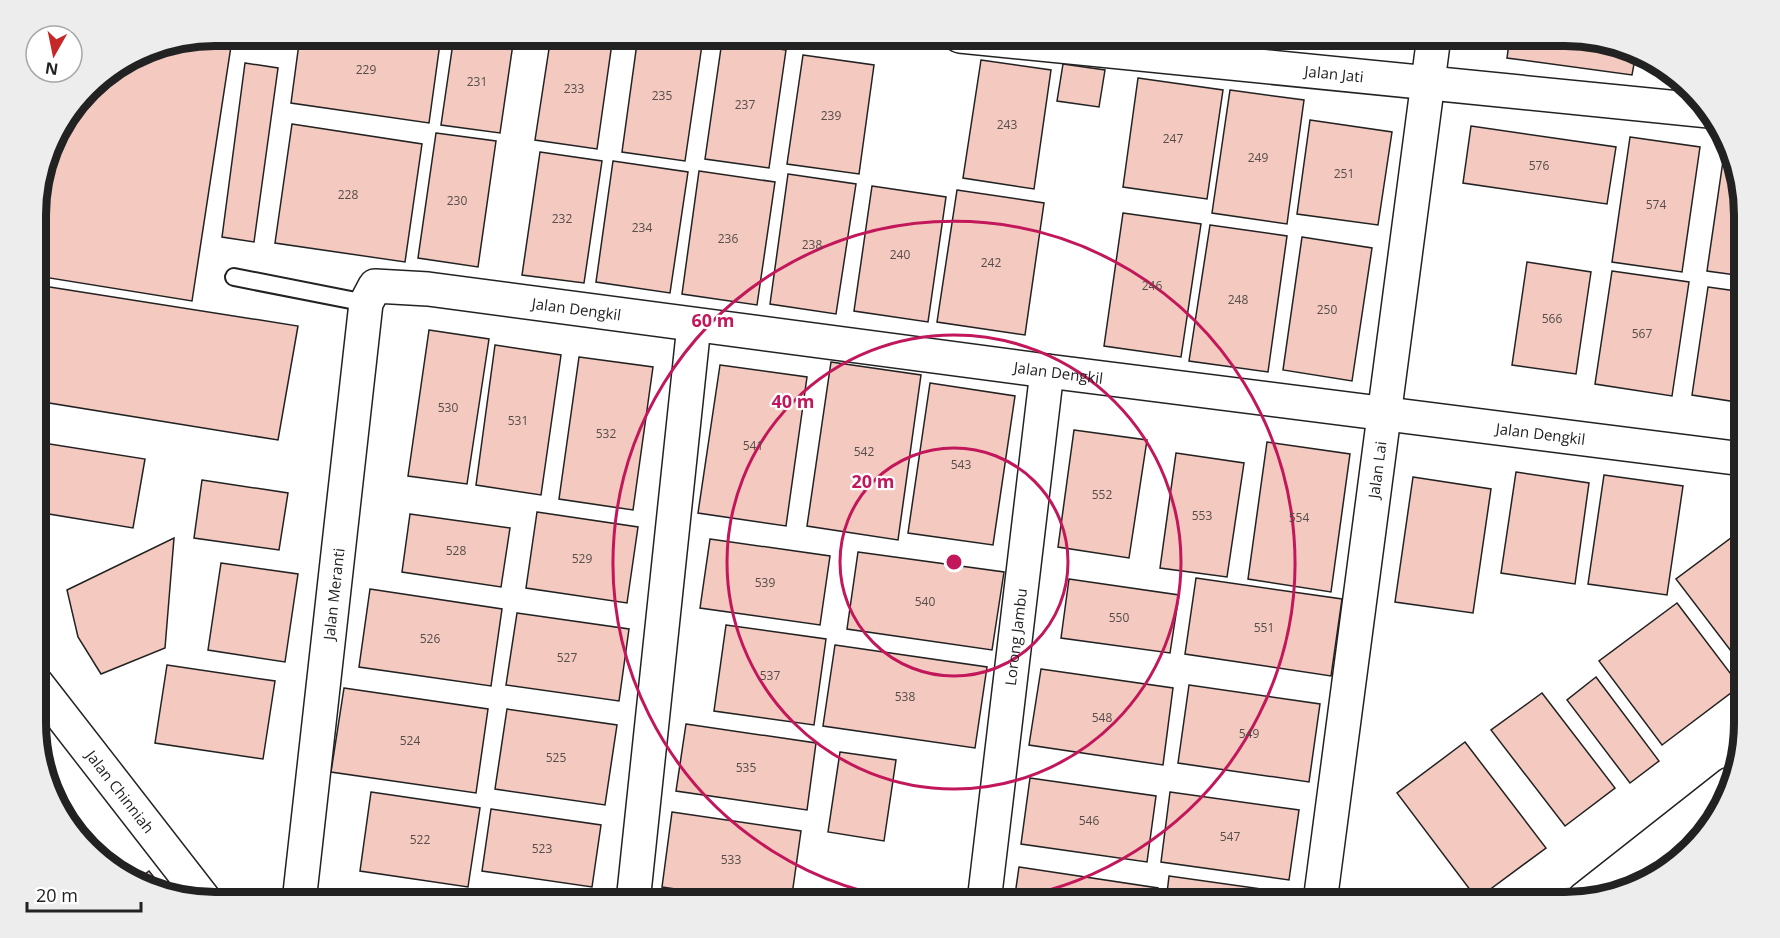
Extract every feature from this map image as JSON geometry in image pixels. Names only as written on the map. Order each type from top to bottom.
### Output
[{"type":"street","name":"Jalan Jati","points":[[1070,47],[1696,110]]},
{"type":"street","name":"Jalan Lai","points":[[1321,891],[1433,47]]},
{"type":"street","name":"Jalan Dengkil","points":[[371,295],[428,289],[694,326],[1734,458]]},
{"type":"street","name":"Jalan Meranti","points":[[300,892],[371,295]]},
{"type":"street","points":[[634,892],[694,326]]},
{"type":"street","name":"Lorong Jambu","points":[[985,891],[1047,371]]},
{"type":"street","name":"Jalan Chinniah","points":[[46,694],[197,890]]},
{"type":"street","points":[[1598,888],[1718,794]]},
{"type":"lane","points":[[234,278],[371,295]]},
{"type":"building","points":[[204,47],[231,47],[192,301],[47,278],[47,207],[52,171],[69,131],[88,104],[113,81],[161,55]]},
{"type":"building","points":[[299,47],[439,47],[429,123],[291,103]]},
{"type":"building","points":[[452,47],[513,47],[500,133],[441,125]]},
{"type":"building","points":[[549,47],[611,47],[597,149],[535,140]]},
{"type":"building","points":[[636,47],[702,47],[685,161],[622,152]]},
{"type":"building","points":[[721,47],[765,47],[786,50],[769,168],[705,159]]},
{"type":"building","points":[[1508,47],[1576,47],[1619,55],[1634,62],[1632,75],[1507,58]]},
{"type":"building","points":[[803,55],[874,65],[859,174],[787,164]]},
{"type":"building","points":[[981,60],[1051,70],[1034,189],[963,178]]},
{"type":"building","points":[[245,63],[278,68],[254,242],[222,237]]},
{"type":"building","points":[[1063,64],[1105,70],[1099,107],[1057,101]]},
{"type":"building","points":[[1138,78],[1223,90],[1207,199],[1123,187]]},
{"type":"building","points":[[1230,90],[1304,100],[1287,224],[1212,213]]},
{"type":"building","points":[[1310,120],[1392,132],[1378,225],[1297,214]]},
{"type":"building","points":[[292,124],[422,144],[405,262],[275,243]]},
{"type":"building","points":[[1471,126],[1616,147],[1607,204],[1463,183]]},
{"type":"building","points":[[436,133],[496,141],[478,267],[418,258]]},
{"type":"building","points":[[1630,137],[1700,147],[1682,272],[1612,262]]},
{"type":"building","points":[[540,152],[602,161],[584,283],[522,275]]},
{"type":"building","points":[[1723,158],[1732,193],[1734,275],[1707,271]]},
{"type":"building","points":[[613,161],[688,172],[670,293],[596,282]]},
{"type":"building","points":[[699,171],[775,182],[757,305],[682,294]]},
{"type":"building","points":[[788,174],[856,184],[836,314],[770,304]]},
{"type":"building","points":[[872,186],[946,197],[928,322],[854,311]]},
{"type":"building","points":[[957,190],[1044,203],[1025,335],[937,322]]},
{"type":"building","points":[[1123,213],[1201,224],[1181,357],[1104,346]]},
{"type":"building","points":[[1210,225],[1287,236],[1268,372],[1189,361]]},
{"type":"building","points":[[1302,237],[1372,248],[1352,381],[1283,370]]},
{"type":"building","points":[[1527,262],[1591,272],[1576,374],[1512,365]]},
{"type":"building","points":[[1612,271],[1689,282],[1672,396],[1595,384]]},
{"type":"building","points":[[47,287],[298,326],[278,440],[47,403]]},
{"type":"building","points":[[1708,287],[1734,291],[1734,402],[1692,395]]},
{"type":"building","points":[[429,330],[489,339],[467,484],[408,476]]},
{"type":"building","points":[[495,345],[561,355],[541,495],[476,485]]},
{"type":"building","points":[[579,357],[653,367],[633,510],[559,499]]},
{"type":"building","points":[[831,362],[921,375],[898,540],[807,526]]},
{"type":"building","points":[[720,365],[807,377],[786,526],[698,513]]},
{"type":"building","points":[[930,383],[1015,396],[993,545],[908,533]]},
{"type":"building","points":[[1074,430],[1147,440],[1129,558],[1058,547]]},
{"type":"building","points":[[1267,442],[1350,454],[1331,592],[1248,579]]},
{"type":"building","points":[[47,444],[145,459],[133,528],[46,514]]},
{"type":"building","points":[[1176,453],[1244,463],[1227,577],[1160,568]]},
{"type":"building","points":[[1516,472],[1589,483],[1575,584],[1501,573]]},
{"type":"building","points":[[1604,475],[1683,486],[1667,595],[1588,584]]},
{"type":"building","points":[[1413,477],[1491,489],[1473,613],[1395,602]]},
{"type":"building","points":[[202,480],[288,493],[279,550],[194,538]]},
{"type":"building","points":[[537,512],[638,527],[627,603],[526,588]]},
{"type":"building","points":[[410,514],[510,528],[501,587],[402,572]]},
{"type":"building","points":[[1734,536],[1734,655],[1676,579]]},
{"type":"building","points":[[174,538],[165,648],[101,674],[78,637],[67,590]]},
{"type":"building","points":[[710,539],[830,556],[820,625],[700,608]]},
{"type":"building","points":[[858,552],[1004,572],[992,650],[847,629]]},
{"type":"building","points":[[221,563],[298,574],[285,662],[208,650]]},
{"type":"building","points":[[1196,578],[1342,599],[1331,676],[1185,654]]},
{"type":"building","points":[[1069,579],[1179,595],[1170,653],[1061,638]]},
{"type":"building","points":[[370,589],[502,609],[491,686],[359,667]]},
{"type":"building","points":[[1677,603],[1734,678],[1734,691],[1662,745],[1599,661]]},
{"type":"building","points":[[517,613],[629,629],[619,701],[506,685]]},
{"type":"building","points":[[726,625],[826,639],[814,725],[714,711]]},
{"type":"building","points":[[835,645],[987,667],[975,748],[823,726]]},
{"type":"building","points":[[167,665],[275,681],[263,759],[155,743]]},
{"type":"building","points":[[1041,669],[1173,688],[1163,765],[1029,745]]},
{"type":"building","points":[[1596,677],[1659,761],[1630,783],[1567,700]]},
{"type":"building","points":[[1189,685],[1320,704],[1309,782],[1178,763]]},
{"type":"building","points":[[344,688],[488,709],[476,793],[331,772]]},
{"type":"building","points":[[1542,693],[1615,788],[1565,826],[1491,730]]},
{"type":"building","points":[[507,709],[617,725],[605,805],[495,789]]},
{"type":"building","points":[[686,724],[816,743],[807,810],[676,791]]},
{"type":"building","points":[[1465,742],[1546,848],[1488,891],[1471,891],[1397,793]]},
{"type":"building","points":[[840,752],[896,760],[884,841],[828,832]]},
{"type":"building","points":[[1030,778],[1156,796],[1147,862],[1021,844]]},
{"type":"building","points":[[371,792],[480,808],[468,887],[360,871]]},
{"type":"building","points":[[1170,792],[1299,810],[1289,880],[1161,862]]},
{"type":"building","points":[[491,809],[601,825],[592,887],[482,871]]},
{"type":"building","points":[[672,812],[801,831],[792,892],[693,892],[662,887]]},
{"type":"building","points":[[1019,867],[1158,888],[1158,891],[1016,891]]},
{"type":"building","points":[[149,871],[157,881],[144,875]]},
{"type":"building","points":[[1169,876],[1277,891],[1167,891]]}]
